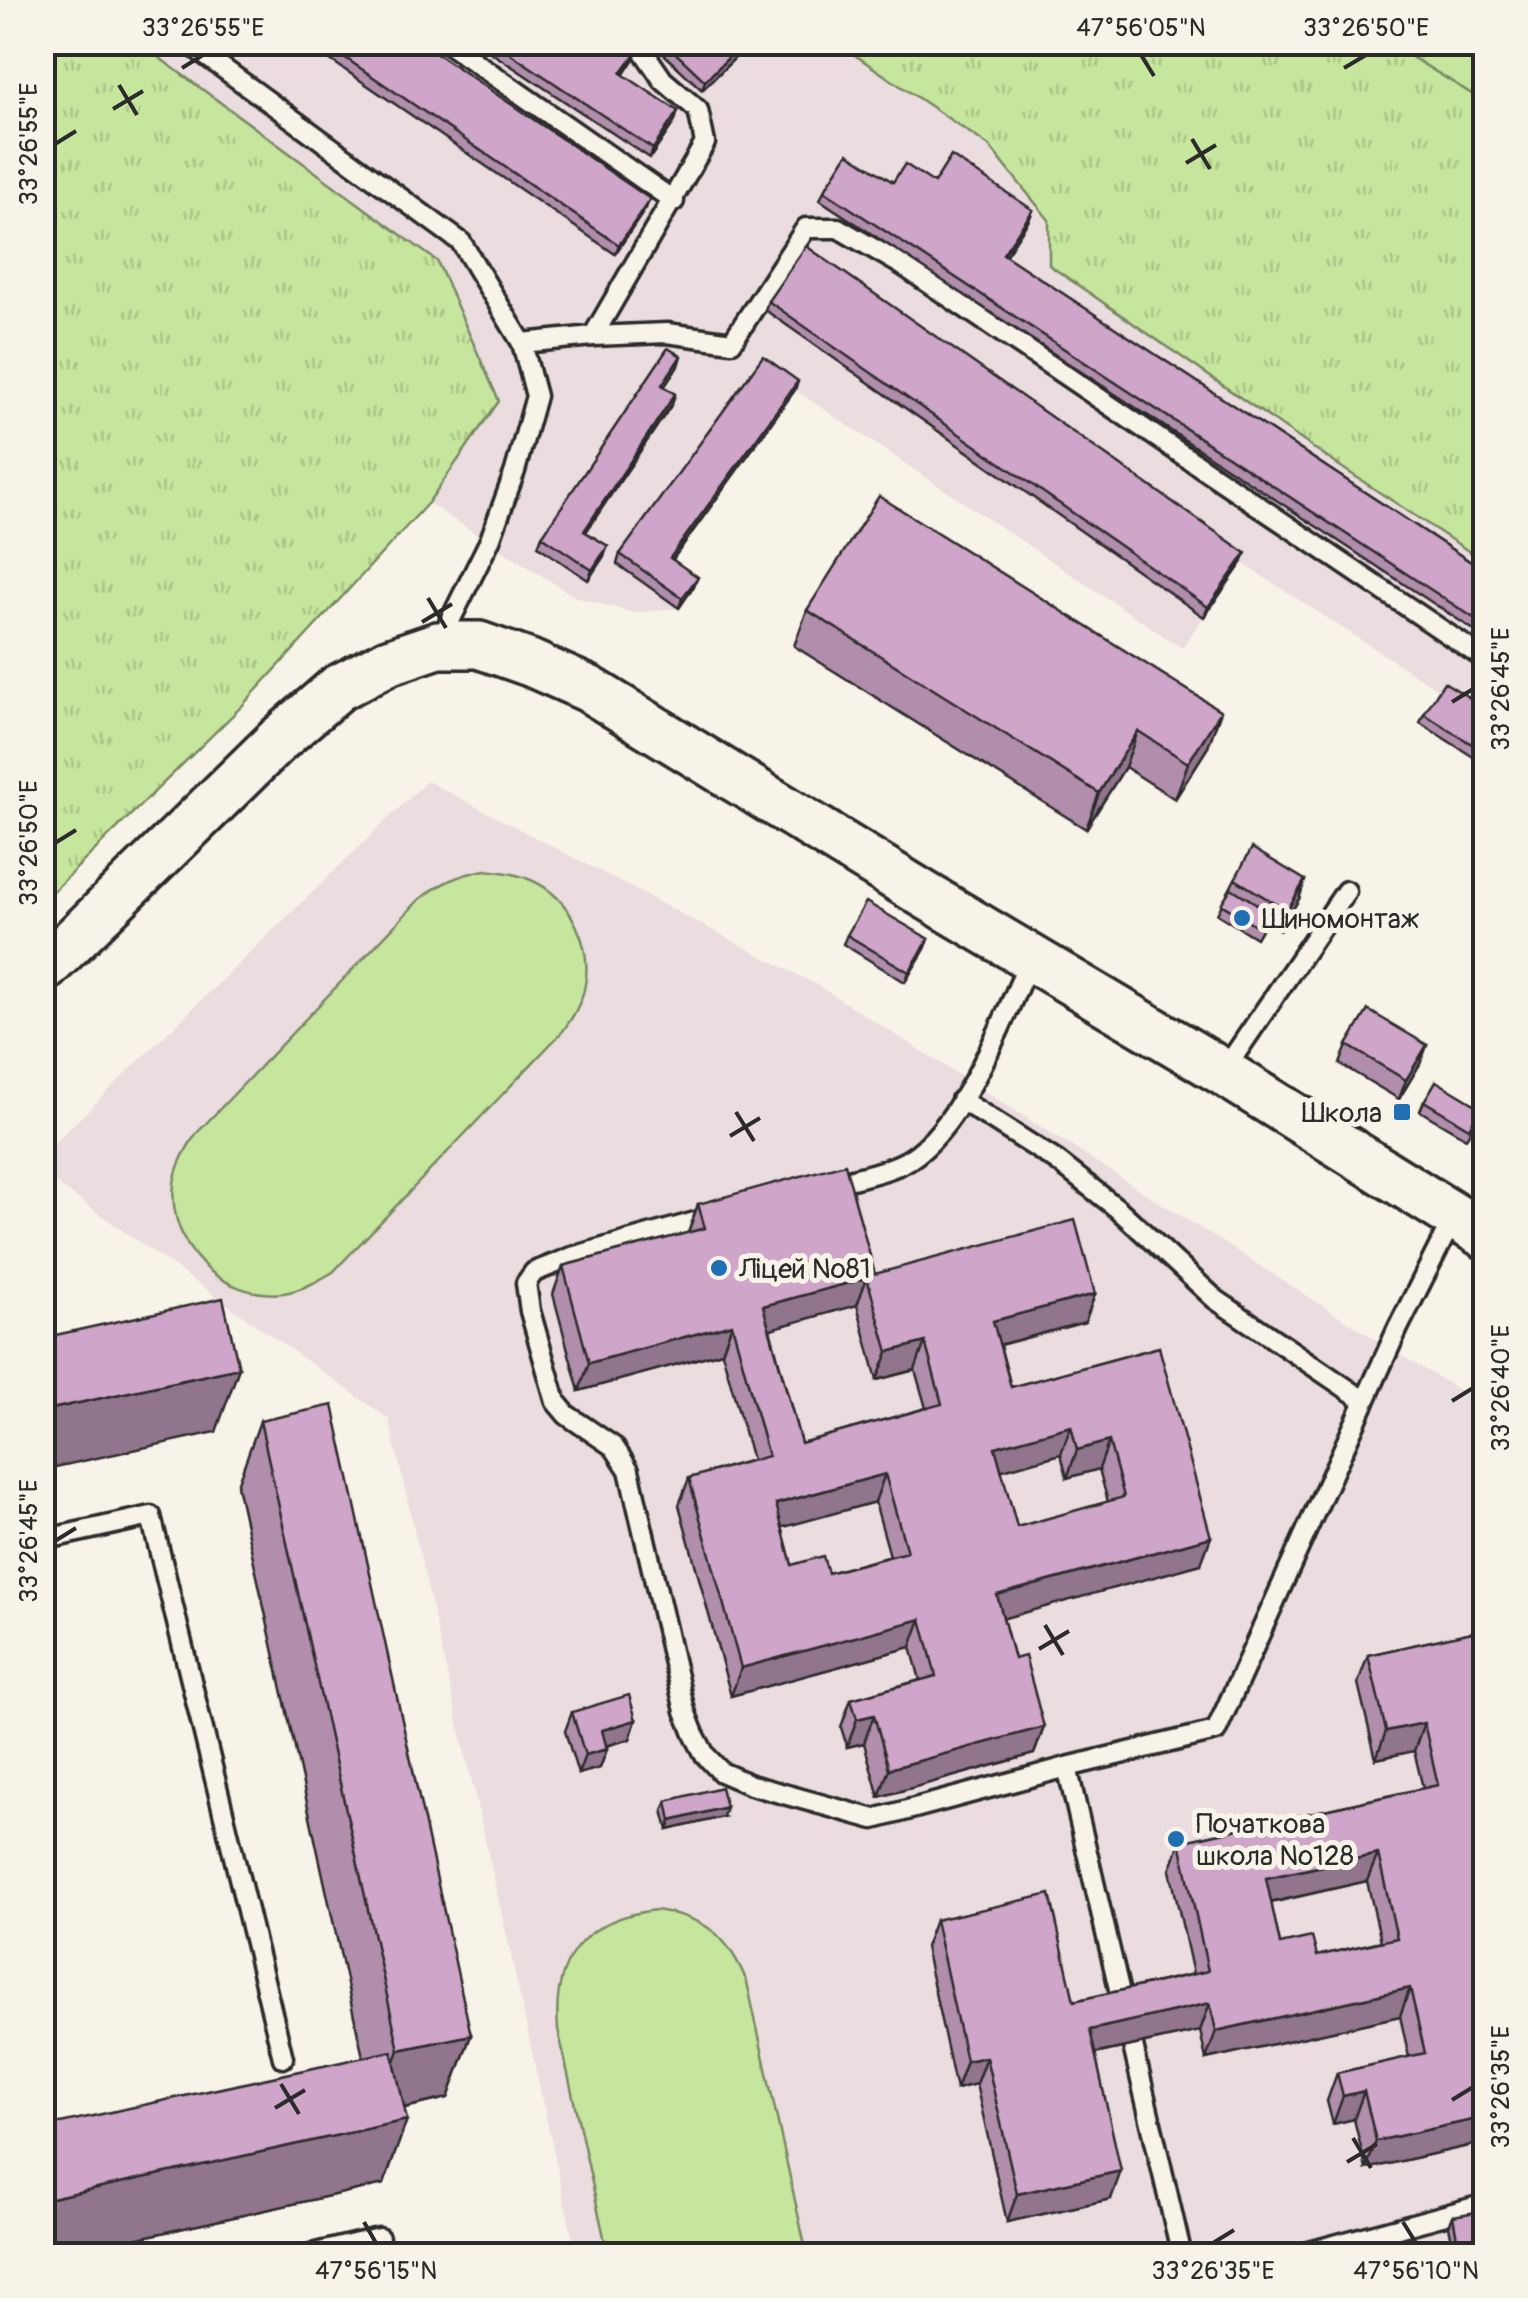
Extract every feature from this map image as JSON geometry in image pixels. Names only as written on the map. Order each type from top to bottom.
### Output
[{"type":"street","points":[[42,971],[278,740],[338,688],[388,662],[438,646],[480,645],[589,689],[1470,1226]]},
{"type":"lane","points":[[187,42],[461,242],[522,342],[536,396],[490,540],[438,646]]},
{"type":"lane","points":[[446,42],[674,201]]},
{"type":"lane","points":[[593,336],[705,143],[698,110],[663,80],[637,42]]},
{"type":"lane","points":[[522,342],[667,334],[732,342],[806,228],[838,228],[902,266],[1486,660]]},
{"type":"lane","points":[[1223,1072],[1346,891]]},
{"type":"lane","points":[[815,1189],[906,1162],[946,1126],[982,1064],[1031,958]]},
{"type":"lane","points":[[961,1100],[1057,1161],[1118,1208],[1215,1299],[1365,1401]]},
{"type":"lane","points":[[722,1215],[572,1257],[534,1272],[526,1283],[530,1310],[556,1402],[614,1448],[630,1470],[685,1711],[704,1755],[721,1772],[751,1785],[874,1819],[1216,1731],[1398,1328],[1470,1226]]},
{"type":"lane","points":[[42,1540],[150,1516],[283,2058]]},
{"type":"lane","points":[[1067,1767],[1126,2014]]},
{"type":"lane","points":[[1133,2046],[1182,2256]]},
{"type":"lane","points":[[1294,2256],[1486,2204]]},
{"type":"lane","points":[[302,2256],[380,2238]]},
{"type":"shaded area","points":[[139,43],[837,43],[989,146],[1049,221],[1329,459],[1485,562],[1485,720],[1242,563],[1182,648],[795,390],[667,567],[694,586],[679,608],[633,613],[574,596],[428,503],[499,401],[437,261]]},
{"type":"shaded area","name":"Ліцей №81","points":[[427,781],[817,985],[1485,1405],[1485,2255],[576,2255],[389,1419],[43,1174],[43,1154]]},
{"type":"green space","points":[[43,42],[139,43],[437,261],[499,401],[428,503],[241,707],[43,901]]},
{"type":"green space","points":[[837,43],[1389,43],[1485,102],[1485,562],[1049,265],[1049,220],[989,146]]},
{"type":"green space","points":[[1389,43],[1485,43],[1485,102]]},
{"type":"green space","points":[[485,870],[520,876],[545,888],[558,898],[576,925],[586,957],[586,974],[582,996],[570,1021],[333,1272],[284,1293],[239,1288],[220,1278],[189,1247],[174,1206],[175,1176],[192,1140],[419,900],[450,880]]},
{"type":"green space","points":[[655,1910],[701,1923],[723,1940],[740,1966],[747,1982],[807,2255],[608,2255],[558,2029],[558,2004],[567,1963],[578,1946],[609,1922]]},
{"type":"building","points":[[322,42],[420,42],[650,199],[619,245]]},
{"type":"building","points":[[493,42],[625,42],[637,51],[621,73],[678,111],[653,149]]},
{"type":"building","points":[[664,42],[744,42],[705,81]]},
{"type":"building","points":[[848,153],[893,182],[905,164],[934,183],[951,156],[1033,210],[1003,254],[1486,572],[1486,626],[824,191]]},
{"type":"building","points":[[806,246],[1246,553],[1208,607],[768,301]]},
{"type":"building","points":[[668,348],[681,356],[662,385],[675,394],[584,531],[608,546],[592,570],[542,536]]},
{"type":"building","points":[[763,356],[798,381],[670,558],[698,577],[682,598],[620,554]]},
{"type":"building","points":[[879,496],[1221,711],[1188,763],[1138,731],[1099,793],[807,610]]},
{"type":"building","points":[[1444,682],[1486,708],[1486,753],[1424,714]]},
{"type":"building","points":[[1252,848],[1305,880],[1287,911],[1235,879]]},
{"type":"building","points":[[1231,888],[1270,912],[1260,928],[1221,904]]},
{"type":"building","points":[[866,902],[929,939],[909,972],[847,935]]},
{"type":"building","points":[[1368,1010],[1427,1045],[1406,1080],[1347,1045]]},
{"type":"building","points":[[1436,1081],[1481,1108],[1469,1128],[1424,1101]]},
{"type":"building","points":[[845,1164],[875,1274],[1075,1220],[1095,1294],[993,1321],[1011,1387],[1159,1347],[1211,1537],[997,1595],[1014,1659],[1025,1656],[1044,1727],[889,1769],[874,1715],[857,1719],[851,1699],[936,1676],[921,1619],[741,1668],[689,1478],[768,1456],[732,1324],[589,1363],[563,1266],[705,1228],[698,1204]],"holes":[[[867,1278],[888,1352],[925,1342],[942,1404],[801,1443],[763,1306]],[[1071,1426],[1077,1450],[1109,1441],[1124,1497],[1017,1527],[995,1447]],[[885,1474],[907,1552],[828,1573],[823,1556],[792,1565],[776,1504]]]},
{"type":"building","points":[[223,1298],[239,1368],[42,1411],[42,1338]]},
{"type":"building","points":[[333,1405],[471,2035],[399,2050],[260,1421]]},
{"type":"building","points":[[1486,1629],[1486,2117],[1376,2141],[1364,2091],[1343,2096],[1337,2073],[1425,2053],[1410,1988],[1216,2031],[1210,2003],[1090,2030],[1121,2171],[1017,2194],[986,2057],[966,2061],[935,1920],[1050,1894],[1074,2001],[1208,1971],[1180,1842],[1438,1785],[1424,1723],[1386,1731],[1368,1655]],"holes":[[[1378,1854],[1397,1938],[1317,1956],[1312,1937],[1280,1944],[1266,1878]]]},
{"type":"building","points":[[629,1695],[636,1720],[602,1730],[607,1749],[585,1755],[572,1712]]},
{"type":"building","points":[[721,1787],[726,1807],[671,1821],[667,1801]]},
{"type":"building","points":[[392,2051],[407,2120],[42,2200],[42,2127]]},
{"type":"building","points":[[1476,2212],[1484,2256],[1460,2256],[1453,2216]]},
{"type":"place","name":"Шиномонтаж","points":[[1242,918]]},
{"type":"place","name":"Школа","points":[[1402,1112]]},
{"type":"place","name":"Ліцей №81","points":[[719,1268]]},
{"type":"place","name":"Початкова школа №128","points":[[1176,1839]]}]
